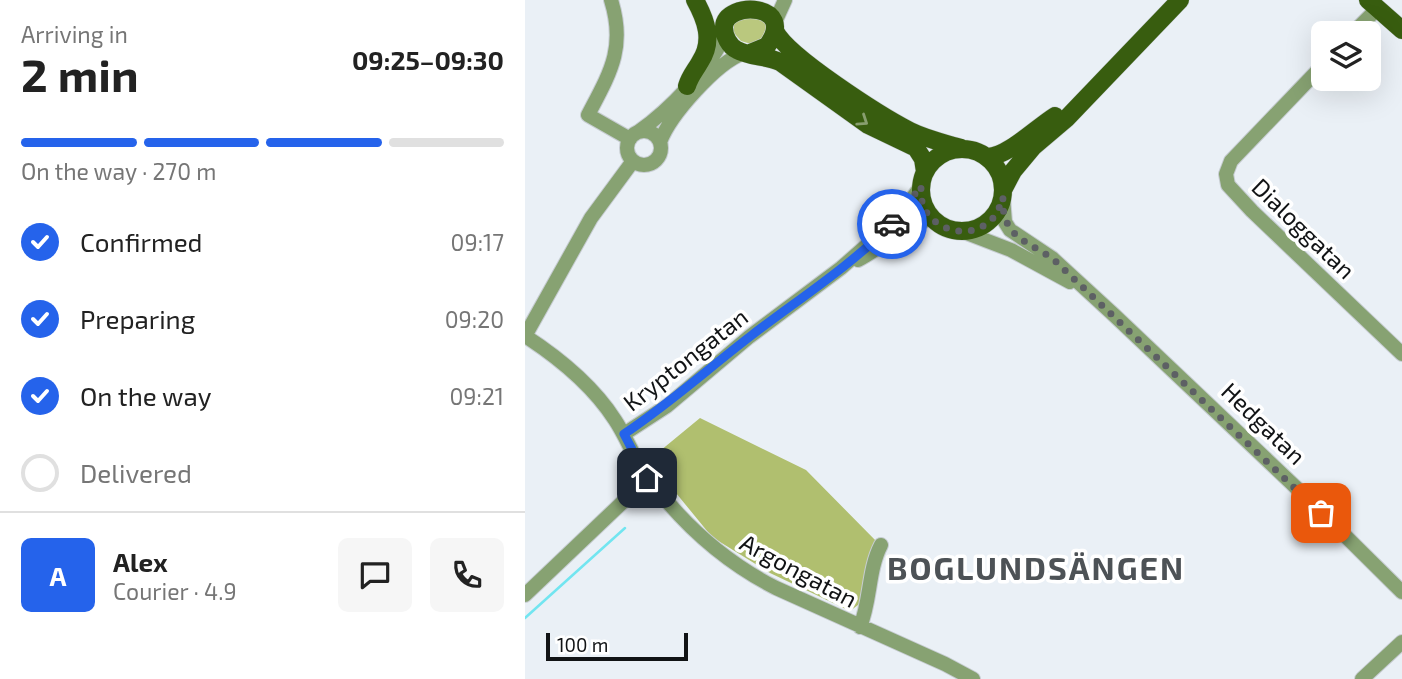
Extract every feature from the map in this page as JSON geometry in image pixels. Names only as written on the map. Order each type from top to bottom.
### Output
[{"type":"main road","points":[[687,86],[707,44],[708,28],[695,0]]},
{"type":"main road","points":[[703,0],[725,28],[732,46],[780,62],[868,125],[916,148],[923,159],[924,208],[932,219],[952,230],[964,232],[978,229],[989,222],[996,214],[1013,171],[1033,147],[1066,119],[1180,0]]},
{"type":"main road","points":[[725,28],[733,8],[749,2],[769,10],[780,40],[808,64],[897,123],[932,140],[974,150],[988,157],[998,170],[1003,194]]},
{"type":"main road","points":[[1373,4],[1402,30]]},
{"type":"main road","points":[[747,53],[767,46],[775,27]]},
{"type":"main road","points":[[988,157],[1007,152],[1034,129],[1087,95]]},
{"type":"main road","points":[[923,179],[935,159],[947,151],[961,148]]},
{"type":"street","points":[[611,0],[617,21],[618,41],[611,66],[588,115],[634,136],[653,134],[660,142]]},
{"type":"street","points":[[775,27],[785,0]]},
{"type":"street","points":[[1361,21],[1373,4]]},
{"type":"street","points":[[725,28],[716,54],[656,119],[634,136],[628,152],[632,161],[643,165],[653,162],[660,153],[660,142],[674,117],[713,73],[732,57],[747,53]]},
{"type":"street","name":"Dialoggatan","points":[[1311,78],[1231,161],[1226,174],[1228,185],[1402,355]]},
{"type":"street","points":[[525,336],[591,218],[632,161]]},
{"type":"street","name":"Kryptongatan","points":[[624,434],[667,406],[749,337],[841,268],[899,217],[923,179]]},
{"type":"street","name":"Hedgatan","points":[[1003,194],[1005,222],[1010,230],[1052,258],[1248,441],[1402,592]]},
{"type":"street","name":"Kryptongatan","points":[[841,268],[875,252],[920,220],[932,219]]},
{"type":"street","name":"Hedgatan","points":[[964,232],[1011,250],[1090,294]]},
{"type":"street","name":"Argongatan","points":[[525,336],[547,350],[590,389],[614,418],[647,478],[668,505],[695,533],[731,562],[767,584],[973,679]]},
{"type":"street","points":[[525,595],[647,478]]},
{"type":"street","name":"Argongatan","points":[[860,627],[865,615],[874,560],[881,545]]},
{"type":"street","points":[[1362,679],[1402,642]]},
{"type":"green space","points":[[750,11],[766,23],[761,39],[751,44],[741,41],[734,33],[734,23]]},
{"type":"green space","points":[[700,418],[806,470],[877,542],[868,558],[862,602],[850,611],[770,573],[712,537],[649,460]]},
{"type":"waterway","points":[[525,618],[625,528]]},
{"type":"way so far","points":[[892,224],[921,186],[924,208],[932,219],[952,230],[964,232],[978,229],[989,222],[996,214],[1003,197],[1005,222],[1010,230],[1052,258],[1203,398],[1321,513]]},
{"type":"district","name":"BOGLUNDSÄNGEN","points":[[1036,567]]},
{"type":"route","points":[[647,478],[624,434],[667,406],[749,337],[841,268],[892,224]]}]
